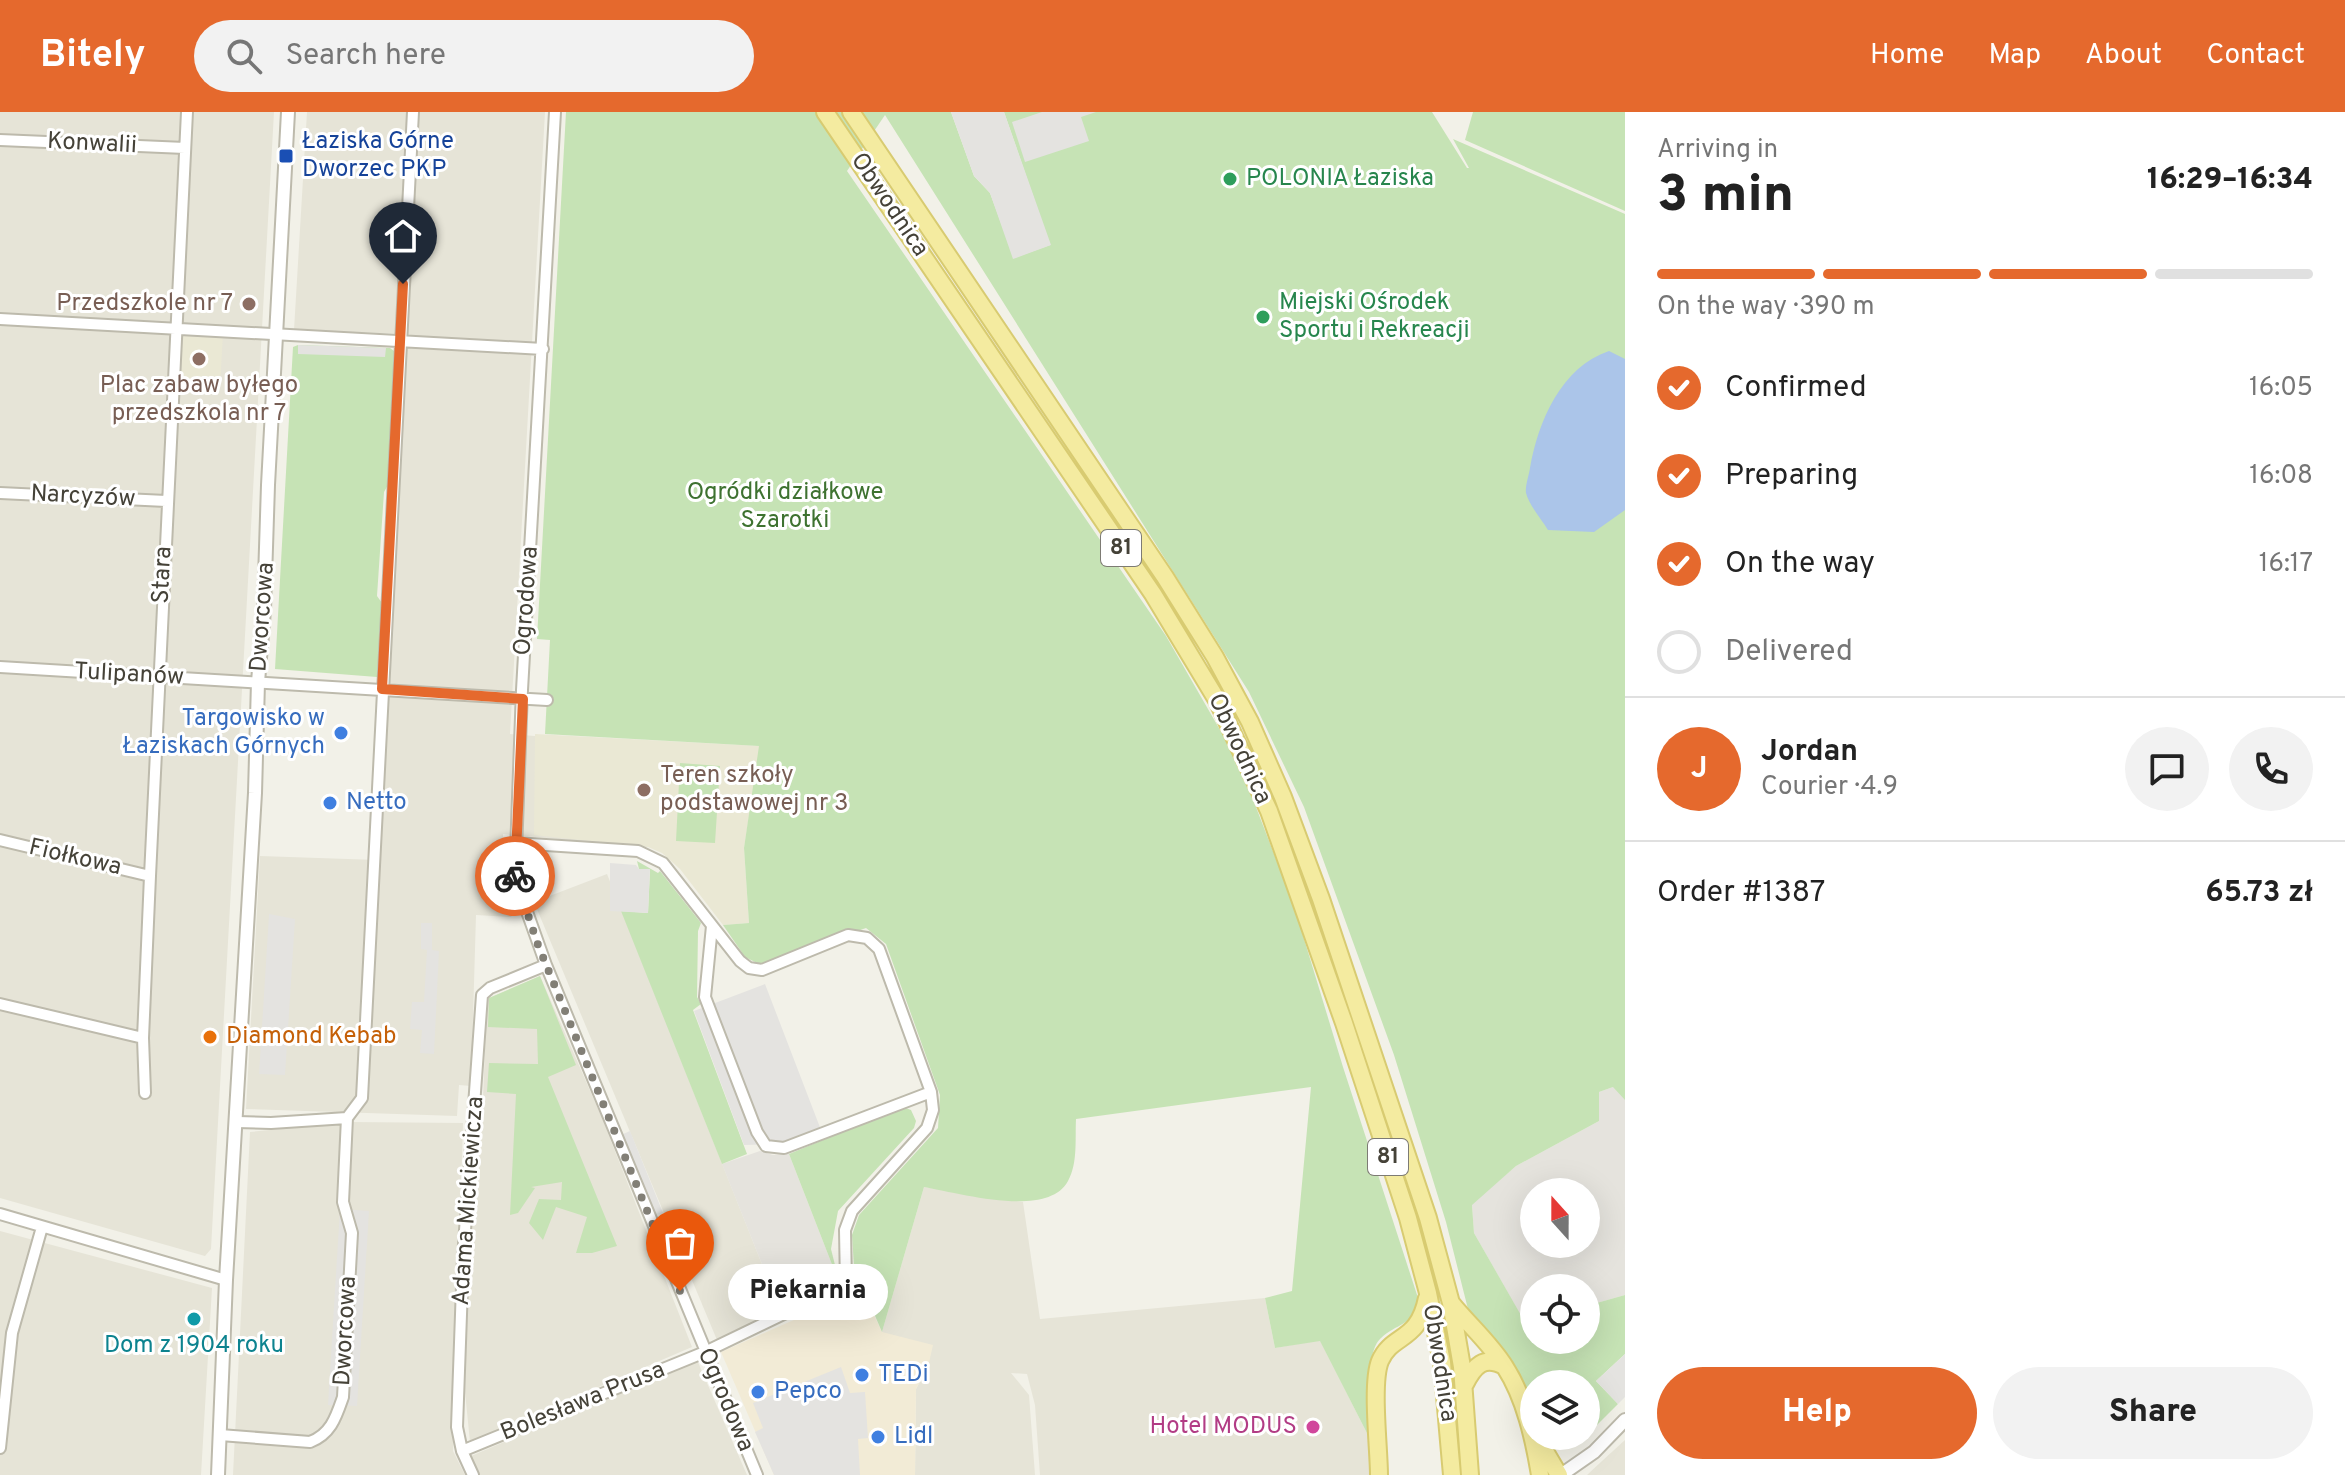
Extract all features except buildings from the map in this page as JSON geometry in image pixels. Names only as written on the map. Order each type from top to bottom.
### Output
[{"type":"main road","name":"Obwodnica","points":[[825,112],[1153,594],[1217,700],[1269,811],[1403,1203],[1428,1293],[1442,1362],[1452,1475]]},
{"type":"main road","name":"Obwodnica","points":[[851,112],[1172,588],[1215,657],[1250,722],[1283,797],[1321,899],[1428,1218],[1451,1303],[1465,1384],[1470,1475]]},
{"type":"main road","points":[[1379,1475],[1379,1363],[1385,1352],[1414,1330],[1424,1316],[1428,1293]]},
{"type":"main road","points":[[1451,1303],[1504,1366],[1520,1398]]},
{"type":"main road","points":[[1402,1339],[1417,1340],[1442,1362]]},
{"type":"main road","points":[[1465,1384],[1473,1368],[1481,1362],[1494,1360],[1504,1366]]},
{"type":"main road","points":[[1536,1450],[1540,1475]]},
{"type":"main road","points":[[1545,1450],[1560,1475]]},
{"type":"street","name":"Stara","points":[[145,1093],[143,1038],[158,677],[187,112]]},
{"type":"street","name":"Dworcowa","points":[[218,1475],[288,112]]},
{"type":"street","name":"Dworcowa","points":[[220,1435],[310,1442],[322,1437],[335,1419],[343,1397],[352,1233],[343,1202],[347,1118],[362,1098],[413,112]]},
{"type":"street","name":"Ogrodowa","points":[[555,112],[515,843],[517,884],[546,965],[757,1475]]},
{"type":"street","name":"Konwalii","points":[[0,140],[185,148]]},
{"type":"street","points":[[0,319],[543,349]]},
{"type":"street","name":"Narcyzów","points":[[0,493],[166,501]]},
{"type":"street","name":"Tulipanów","points":[[0,667],[547,700]]},
{"type":"street","name":"Fiołkowa","points":[[0,840],[150,876]]},
{"type":"street","points":[[515,843],[638,851],[663,863],[740,961],[749,968],[762,970],[848,935],[867,938],[879,949],[931,1092],[784,1148],[766,1146],[757,1132],[705,997],[712,926]]},
{"type":"street","name":"Adama Mickiewicza","points":[[473,1475],[462,1451],[457,1427],[463,1258],[482,995],[490,988],[546,965]]},
{"type":"street","points":[[0,1004],[143,1038]]},
{"type":"street","name":"Bolesława Prusa","points":[[462,1451],[705,1352],[835,1292],[846,1284],[845,1230],[852,1211],[927,1128],[933,1110],[931,1092]]},
{"type":"street","points":[[237,1122],[347,1118]]},
{"type":"street","points":[[0,1214],[119,1244],[226,1280]]},
{"type":"street","points":[[0,1448],[12,1333],[42,1227]]},
{"type":"street","points":[[0,1330],[12,1333]]},
{"type":"street","points":[[1560,1475],[1594,1452],[1625,1420]]},
{"type":"shaded area","points":[[0,112],[274,112],[211,1249],[205,1256],[0,1198]]},
{"type":"shaded area","points":[[307,112],[545,112],[510,734],[657,746],[648,847],[503,834],[503,881],[513,914],[511,917],[476,915],[471,1086],[459,1085],[457,1116],[246,1109],[260,856],[377,860],[388,691],[407,334],[294,330]]},
{"type":"shaded area","points":[[951,112],[1004,112],[1051,245],[1013,259],[990,193],[974,176]]},
{"type":"shaded area","points":[[1042,112],[1096,112],[1081,117],[1089,141],[1025,162],[1012,122]]},
{"type":"shaded area","name":"Plac zabaw byłego przedszkola nr 7","points":[[178,331],[223,333],[220,387],[176,385]]},
{"type":"shaded area","points":[[298,345],[386,348],[385,357],[298,354]]},
{"type":"shaded area","name":"Teren szkoły podstawowej nr 3","points":[[535,734],[760,746],[744,848],[749,923],[723,925],[680,869],[662,853],[648,847],[534,835]]},
{"type":"shaded area","points":[[610,863],[650,869],[648,913],[610,911]]},
{"type":"shaded area","points":[[607,874],[781,1312],[717,1340],[534,902]]},
{"type":"shaded area","points":[[269,914],[295,919],[285,1075],[259,1074]]},
{"type":"shaded area","points":[[421,923],[432,923],[432,950],[439,951],[434,1054],[420,1053],[422,1030],[410,1029],[412,1002],[424,1002],[427,950],[421,949]]},
{"type":"shaded area","points":[[540,976],[602,1118],[692,1347],[470,1442],[465,1392],[467,1217],[475,1208],[487,999]]},
{"type":"shaded area","points":[[765,984],[821,1130],[782,1144],[744,1145],[694,1011]]},
{"type":"shaded area","points":[[1625,1035],[1625,1295],[1600,1302],[1600,1274],[1520,1274],[1520,1314],[1474,1233],[1472,1204],[1516,1166],[1599,1121],[1599,1092],[1613,1087]]},
{"type":"shaded area","points":[[350,1122],[463,1123],[453,1451],[465,1475],[233,1475],[250,1132]]},
{"type":"shaded area","points":[[630,1131],[663,1213],[654,1216],[621,1135]]},
{"type":"shaded area","points":[[760,1151],[773,1155],[789,1154],[840,1285],[781,1312],[722,1164]]},
{"type":"shaded area","points":[[924,1187],[1023,1202],[1040,1319],[1265,1298],[1275,1348],[1320,1340],[1369,1437],[1371,1475],[1040,1475],[1035,1405],[1027,1374],[1011,1373],[1029,1395],[1035,1475],[915,1475],[916,1389],[928,1367],[882,1332]]},
{"type":"shaded area","points":[[340,1209],[369,1211],[357,1406],[328,1405]]},
{"type":"shaded area","points":[[0,1231],[212,1288],[201,1475],[0,1475]]},
{"type":"shaded area","points":[[862,1290],[882,1332],[933,1345],[928,1367],[916,1389],[915,1475],[774,1475],[721,1352]]},
{"type":"shaded area","points":[[1625,1354],[1625,1397],[1618,1404],[1600,1385],[1600,1377]]},
{"type":"shaded area","points":[[697,1360],[747,1475],[480,1475],[471,1456]]},
{"type":"shaded area","points":[[841,1367],[850,1393],[865,1392],[868,1438],[858,1439],[860,1475],[774,1475],[755,1432],[763,1428],[753,1403]]},
{"type":"shaded area","points":[[1625,1440],[1625,1475],[1587,1475],[1602,1461]]},
{"type":"green space","name":"Ogródki działkowe Szarotki","points":[[566,112],[951,112],[974,176],[990,193],[1014,258],[1050,245],[1004,112],[1432,112],[1467,168],[1453,139],[1625,214],[1625,1100],[1613,1087],[1599,1092],[1599,1121],[1516,1166],[1472,1205],[1474,1233],[1520,1314],[1520,1354],[1600,1354],[1600,1302],[1625,1295],[1625,1354],[1600,1377],[1600,1370],[1520,1370],[1520,1384],[1506,1353],[1469,1313],[1446,1222],[1394,1055],[1304,807],[1249,692],[885,115],[847,171],[1166,636],[1239,763],[1294,906],[1419,1301],[1412,1316],[1380,1339],[1375,1347],[1370,1371],[1369,1437],[1320,1341],[1275,1348],[1265,1298],[1292,1291],[1311,1087],[1076,1119],[1071,1174],[1058,1192],[1042,1199],[980,1198],[924,1187],[882,1332],[854,1267],[852,1235],[859,1215],[938,1128],[940,1095],[886,944],[866,928],[758,966],[745,957],[723,925],[749,923],[744,848],[759,746],[545,734],[550,640],[537,639]]},
{"type":"green space","points":[[1473,112],[1625,112],[1625,211],[1465,140]]},
{"type":"green space","points":[[293,347],[390,348],[394,351],[388,485],[384,492],[377,596],[382,603],[377,677],[275,669]]},
{"type":"green space","points":[[680,763],[720,766],[715,843],[676,841]]},
{"type":"green space","points":[[637,861],[658,873],[660,871],[701,923],[698,931],[697,997],[701,1004],[693,1010],[747,1154],[722,1164],[621,911],[648,913],[650,870],[639,869]]},
{"type":"green space","points":[[540,976],[576,1065],[548,1077],[617,1246],[592,1253],[576,1253],[587,1217],[556,1207],[543,1240],[529,1223],[539,1199],[561,1200],[562,1182],[531,1187],[535,1188],[518,1213],[510,1215],[516,1094],[487,1092],[489,1063],[538,1064],[537,1029],[488,1027],[489,998]]},
{"type":"green space","points":[[903,1107],[911,1110],[916,1121],[914,1128],[838,1211],[831,1249],[840,1285],[789,1154]]},
{"type":"green space","points":[[1600,1385],[1618,1404],[1600,1422]]},
{"type":"water","points":[[1609,351],[1625,359],[1625,510],[1594,532],[1548,530],[1526,493],[1539,433],[1554,398],[1565,383],[1592,359]]},
{"type":"way so far","points":[[515,876],[538,945],[680,1291]]},
{"type":"place","name":"Łaziska Górne Dworzec PKP","points":[[286,156]]},
{"type":"place","name":"POLONIA Łaziska","points":[[1230,179]]},
{"type":"place","name":"Przedszkole nr 7","points":[[249,304]]},
{"type":"place","name":"Miejski Ośrodek Sportu i Rekreacji","points":[[1263,317]]},
{"type":"place","name":"Plac zabaw byłego przedszkola nr 7","points":[[199,359]]},
{"type":"place","name":"Targowisko w Łaziskach Górnych","points":[[341,733]]},
{"type":"place","name":"Teren szkoły podstawowej nr 3","points":[[644,790]]},
{"type":"place","name":"Netto","points":[[330,803]]},
{"type":"place","name":"Diamond Kebab","points":[[210,1037]]},
{"type":"place","name":"Piekarnia","points":[[680,1291]]},
{"type":"place","name":"Dom z 1904 roku","points":[[194,1319]]},
{"type":"place","name":"TEDi","points":[[862,1375]]},
{"type":"place","name":"Pepco","points":[[758,1392]]},
{"type":"place","name":"Hotel MODUS","points":[[1313,1427]]},
{"type":"place","name":"Lidl","points":[[878,1437]]},
{"type":"route","points":[[403,284],[382,689],[523,699],[515,876]]}]
